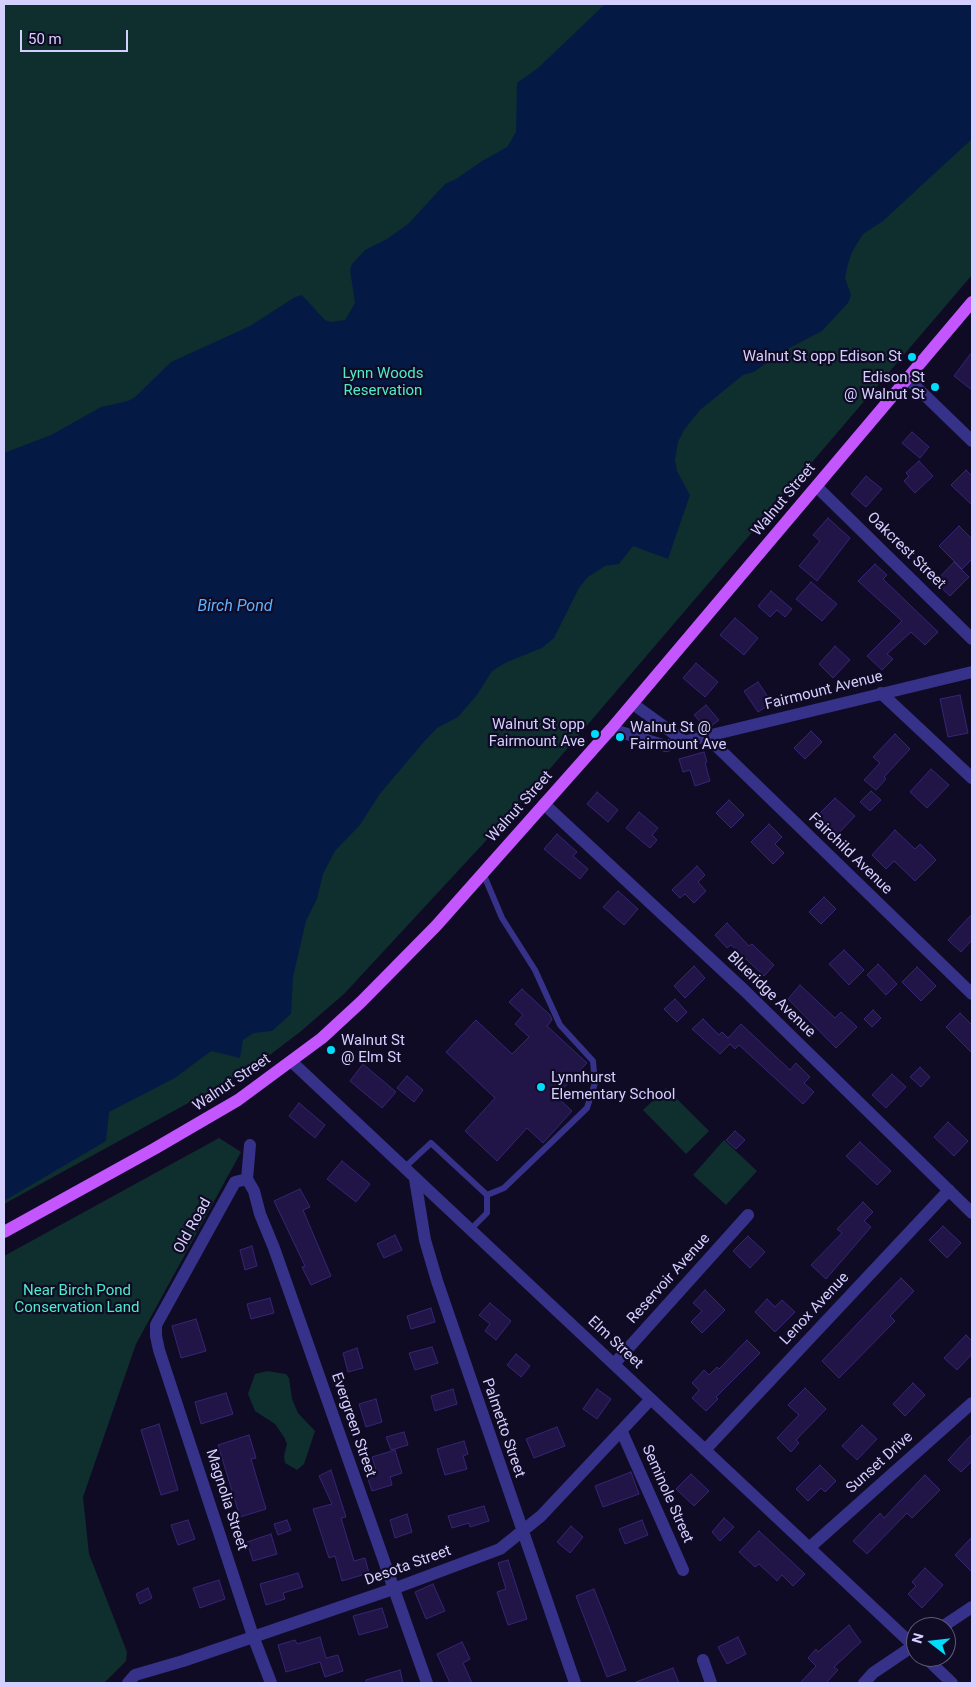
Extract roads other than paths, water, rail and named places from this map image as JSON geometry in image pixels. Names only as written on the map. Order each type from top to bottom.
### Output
[{"type":"main road","name":"Walnut Street","points":[[4,1232],[212,1116],[261,1085],[328,1033],[382,982],[633,704],[972,302]]},
{"type":"street","points":[[908,379],[972,441]]},
{"type":"street","name":"Oakcrest Street","points":[[817,487],[972,639]]},
{"type":"street","name":"Fairmount Avenue","points":[[611,729],[666,746],[972,672]]},
{"type":"street","points":[[882,693],[972,778]]},
{"type":"street","points":[[633,704],[684,741]]},
{"type":"street","name":"Fairchild Avenue","points":[[706,736],[972,994]]},
{"type":"street","name":"Blueridge Avenue","points":[[544,804],[741,987],[972,1212]]},
{"type":"street","name":"Elm Street","points":[[292,1062],[906,1638]]},
{"type":"street","points":[[247,1180],[250,1145]]},
{"type":"street","name":"Palmetto Street","points":[[415,1179],[425,1240],[436,1281],[575,1683]]},
{"type":"street","name":"Old Road","points":[[156,1325],[235,1182],[247,1180]]},
{"type":"street","name":"Evergreen Street","points":[[247,1180],[254,1191],[260,1214],[274,1248],[427,1683]]},
{"type":"street","name":"Lenox Avenue","points":[[705,1450],[950,1190]]},
{"type":"street","name":"Reservoir Avenue","points":[[614,1364],[748,1215]]},
{"type":"street","name":"Magnolia Street","points":[[156,1325],[159,1350],[253,1636],[271,1683]]},
{"type":"street","name":"Desota Street","points":[[128,1683],[135,1675],[183,1661],[394,1590],[500,1549],[523,1532],[651,1400]]},
{"type":"street","name":"Sunset Drive","points":[[809,1548],[972,1403]]},
{"type":"street","name":"Seminole Street","points":[[622,1432],[683,1570]]},
{"type":"street","points":[[956,1618],[972,1607]]},
{"type":"street","points":[[864,1683],[873,1673],[906,1652]]},
{"type":"street","points":[[704,1660],[711,1683]]},
{"type":"street","points":[[935,1667],[952,1683]]},
{"type":"lane","points":[[482,873],[502,918],[535,970],[560,1025],[593,1061],[595,1083],[587,1108],[504,1188],[488,1195]]},
{"type":"lane","points":[[404,1169],[431,1143],[488,1195]]},
{"type":"lane","points":[[470,1230],[487,1213],[488,1195]]},
{"type":"water","name":"Birch Pond","points":[[605,4],[972,4],[972,139],[883,221],[863,234],[852,252],[848,264],[845,278],[851,295],[848,303],[822,331],[780,353],[754,372],[743,375],[700,410],[684,430],[678,442],[675,460],[677,471],[690,495],[668,559],[633,546],[619,564],[605,566],[588,577],[579,588],[554,638],[542,648],[507,662],[492,671],[477,695],[458,717],[437,728],[423,743],[379,795],[360,825],[335,851],[323,874],[317,899],[306,921],[293,977],[291,1014],[272,1031],[254,1033],[243,1040],[240,1058],[211,1051],[175,1078],[109,1112],[106,1141],[4,1201],[4,453],[51,435],[101,407],[128,401],[135,397],[171,362],[250,326],[295,297],[302,295],[325,320],[331,322],[345,320],[355,303],[350,270],[352,264],[365,250],[387,239],[408,224],[445,184],[507,147],[516,132],[517,83],[538,68]]},
{"type":"place","name":"Walnut St opp Edison St","points":[[912,357]]},
{"type":"place","name":"Edison St @ Walnut St","points":[[935,387]]},
{"type":"place","name":"Walnut St opp Fairmount Ave","points":[[595,734]]},
{"type":"place","name":"Walnut St @ Fairmount Ave","points":[[620,737]]},
{"type":"place","name":"Walnut St @ Elm St","points":[[331,1050]]},
{"type":"place","name":"Lynnhurst Elementary School","points":[[541,1087]]},
{"type":"park label","name":"Lynn Woods Reservation","points":[[383,382]]},
{"type":"park label","name":"Near Birch Pond Conservation Land","points":[[77,1300]]}]
